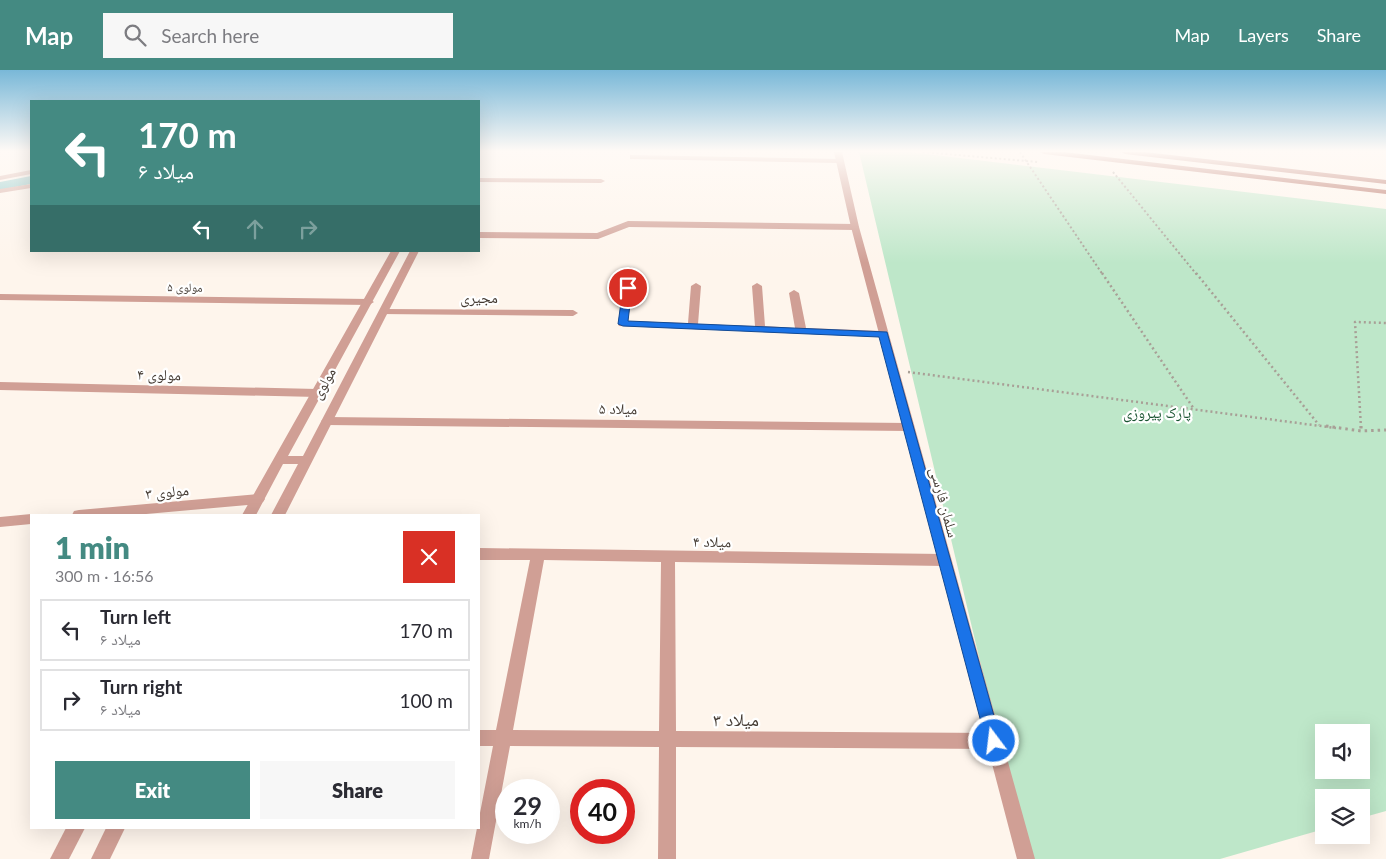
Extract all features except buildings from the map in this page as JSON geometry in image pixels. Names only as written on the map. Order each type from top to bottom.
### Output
[{"type":"main road","points":[[1358,189],[1386,192]]},
{"type":"street","points":[[0,191],[14,189]]},
{"type":"street","name":"سلمان فارسی","points":[[846,189],[908,428],[1026,859]]},
{"type":"street","points":[[480,235],[598,236],[628,224],[855,227]]},
{"type":"street","name":"مولوی","points":[[250,514],[395,252]]},
{"type":"street","name":"مولوی","points":[[279,514],[414,252]]},
{"type":"street","points":[[630,270],[623,324],[883,334]]},
{"type":"street","points":[[693,326],[696,286]]},
{"type":"street","points":[[757,286],[760,329]]},
{"type":"street","points":[[794,293],[801,331]]},
{"type":"street","name":"مولوی ۵","points":[[0,297],[369,302]]},
{"type":"street","name":"مجیری","points":[[384,312],[573,313]]},
{"type":"street","name":"مولوی ۴","points":[[0,386],[317,393]]},
{"type":"street","name":"میلاد ۵","points":[[327,421],[908,428]]},
{"type":"street","points":[[279,460],[307,460]]},
{"type":"street","name":"مولوی ۳","points":[[100,514],[164,511],[258,499]]},
{"type":"street","points":[[0,522],[30,519]]},
{"type":"street","name":"میلاد ۴","points":[[480,554],[944,560]]},
{"type":"street","points":[[480,859],[538,555]]},
{"type":"street","points":[[667,859],[668,556]]},
{"type":"street","name":"میلاد ۳","points":[[480,738],[994,741]]},
{"type":"street","points":[[59,859],[75,829]]},
{"type":"street","points":[[100,859],[115,829]]},
{"type":"path","points":[[1045,189],[1194,409]]},
{"type":"path","points":[[1126,189],[1319,426]]},
{"type":"path","points":[[1361,431],[1355,322],[1386,324]]},
{"type":"path","points":[[893,370],[1319,426],[1361,431],[1386,430]]},
{"type":"green space","name":"پارک پیروزی","points":[[868,189],[1217,189],[1386,209],[1386,811],[1370,815],[1370,789],[1315,789],[1315,832],[1220,859],[1027,859]]},
{"type":"route","points":[[628,288],[623,324],[883,334],[994,741]]}]
